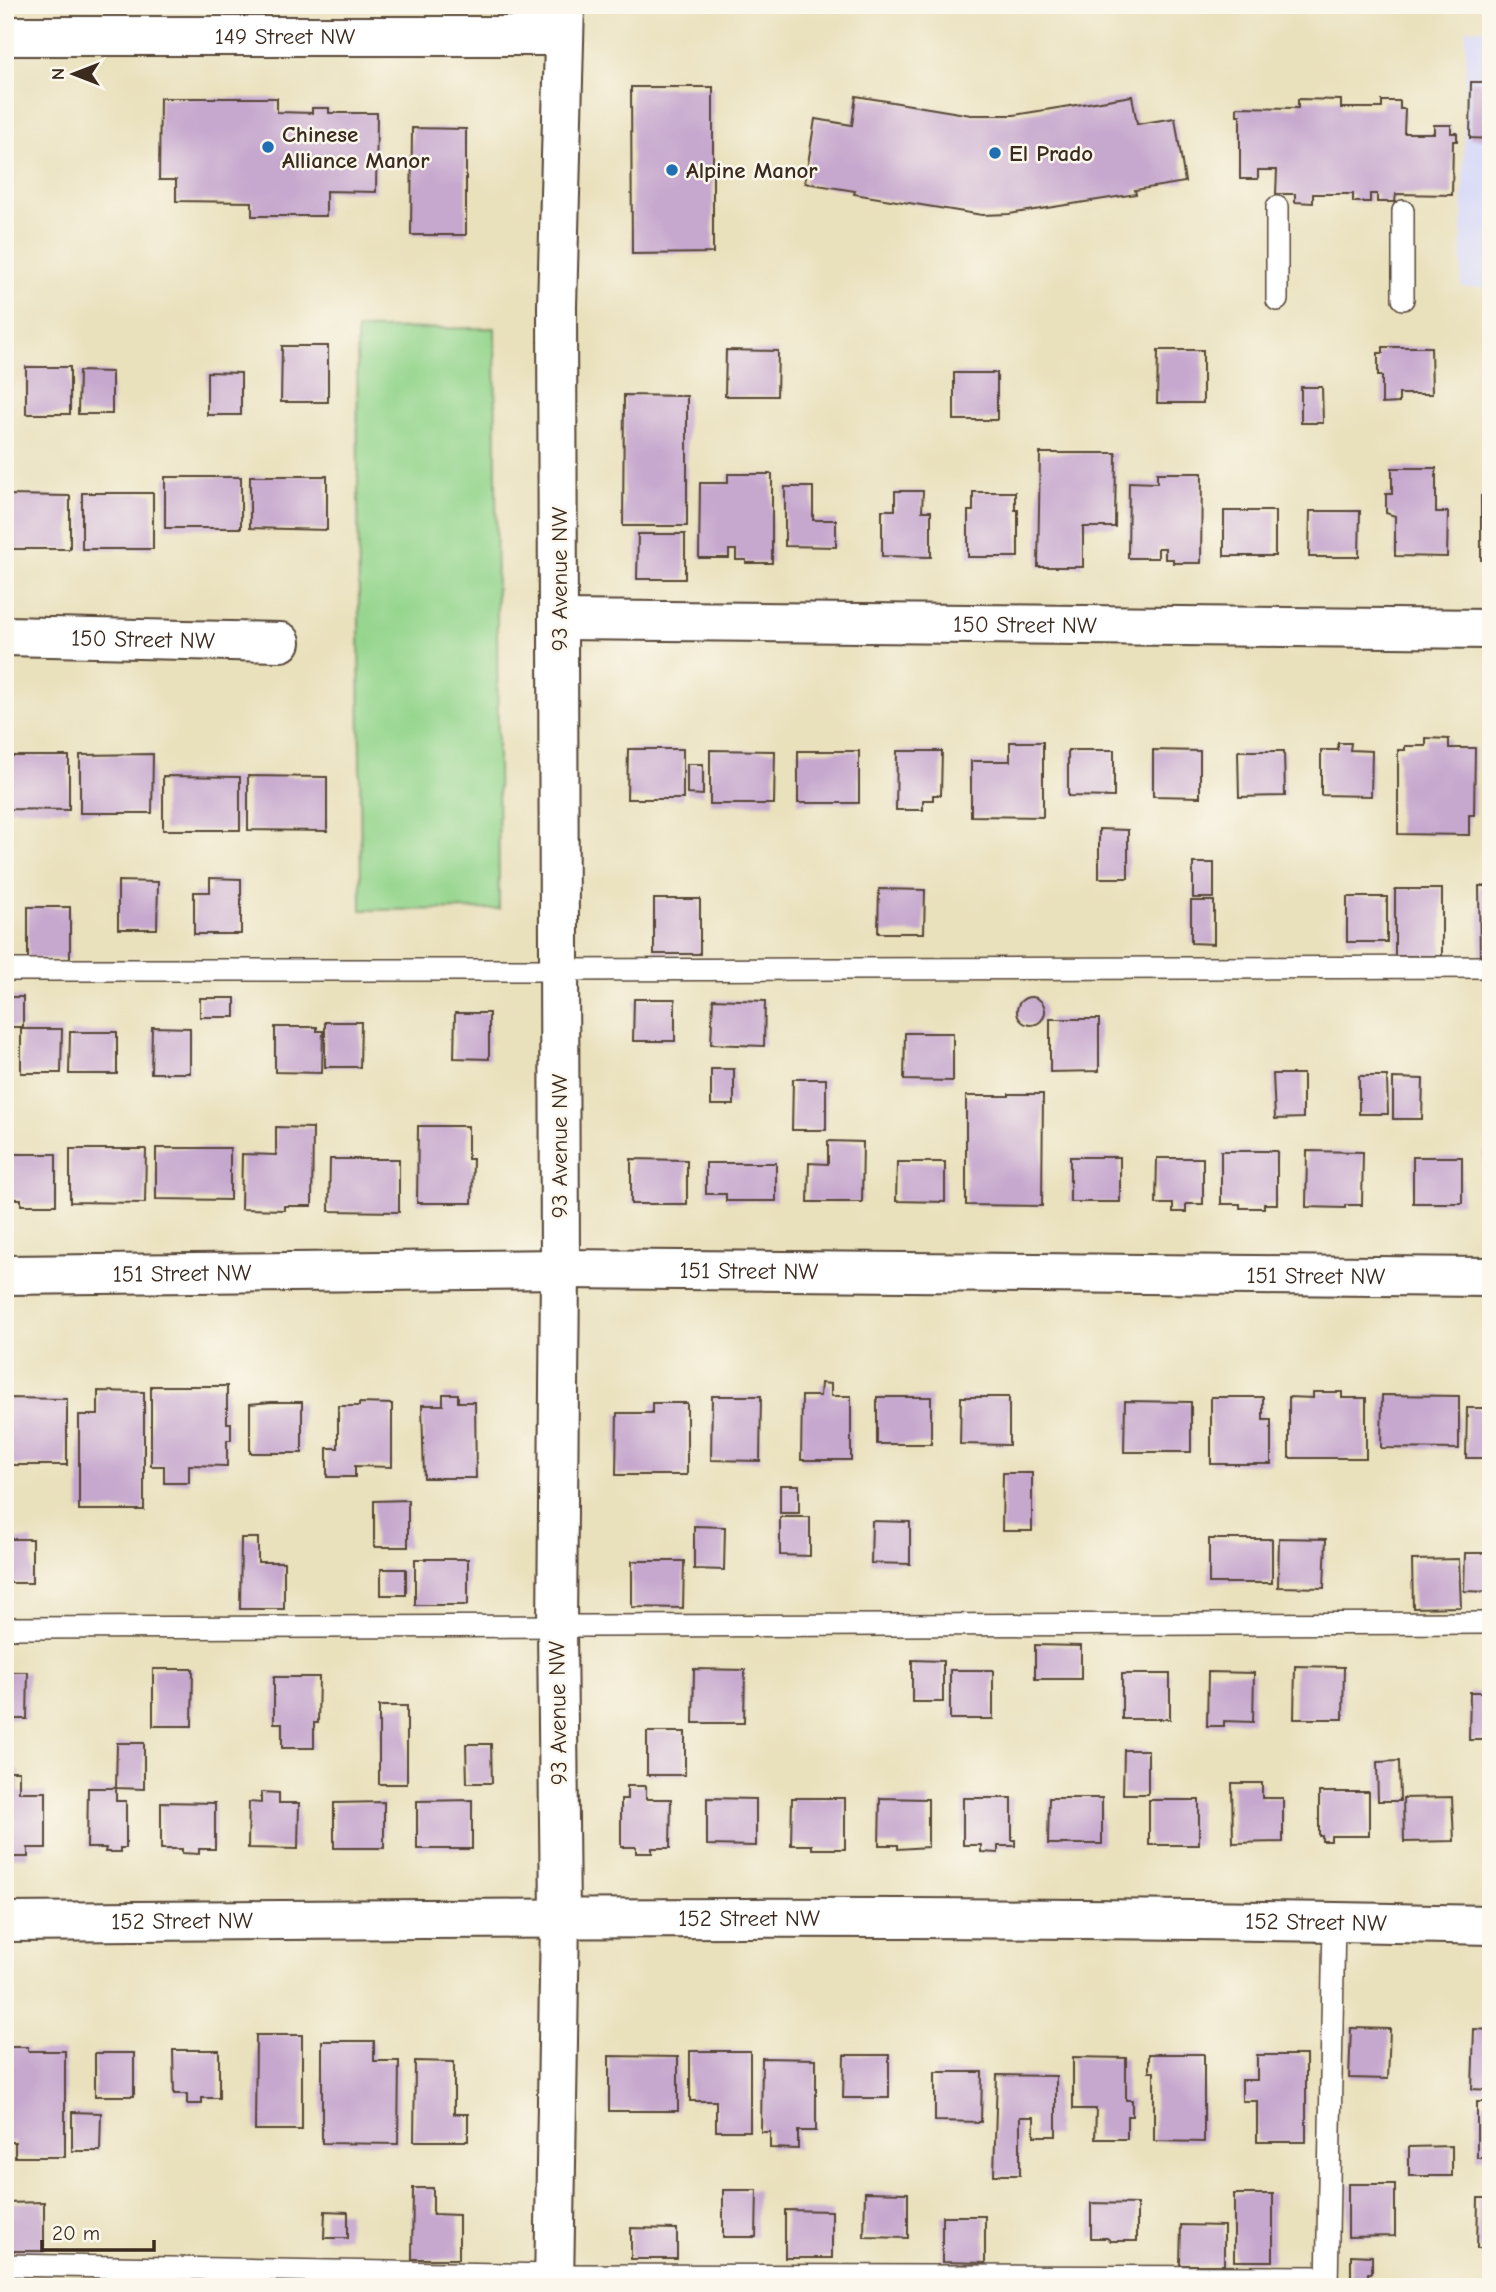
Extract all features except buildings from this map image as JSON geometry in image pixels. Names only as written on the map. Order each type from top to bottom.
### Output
[{"type":"street","name":"149 Street NW","points":[[5,36],[564,21]]},
{"type":"street","name":"93 Avenue NW","points":[[554,2281],[560,1917],[557,1628],[560,1269],[557,307],[564,21]]},
{"type":"street","name":"150 Street NW","points":[[559,620],[1491,629]]},
{"type":"street","name":"150 Street NW","points":[[5,636],[281,642]]},
{"type":"street","name":"151 Street NW","points":[[5,1275],[560,1269],[1491,1277]]},
{"type":"street","name":"152 Street NW","points":[[5,1922],[560,1917],[1334,1921],[1491,1925]]},
{"type":"lane","points":[[1276,300],[1277,207]]},
{"type":"lane","points":[[1403,211],[1403,299]]},
{"type":"lane","points":[[5,970],[1491,967]]},
{"type":"lane","points":[[5,1628],[1491,1623]]},
{"type":"lane","points":[[5,2266],[554,2281],[1327,2282],[1334,1921]]},
{"type":"shaded area","points":[[1466,29],[1491,29],[1491,287],[1461,287]]},
{"type":"green space","points":[[495,328],[499,909],[361,910],[357,329]]},
{"type":"place","name":"Chinese Alliance Manor","points":[[268,147]]},
{"type":"place","name":"El Prado","points":[[995,153]]},
{"type":"place","name":"Alpine Manor","points":[[672,170]]}]
